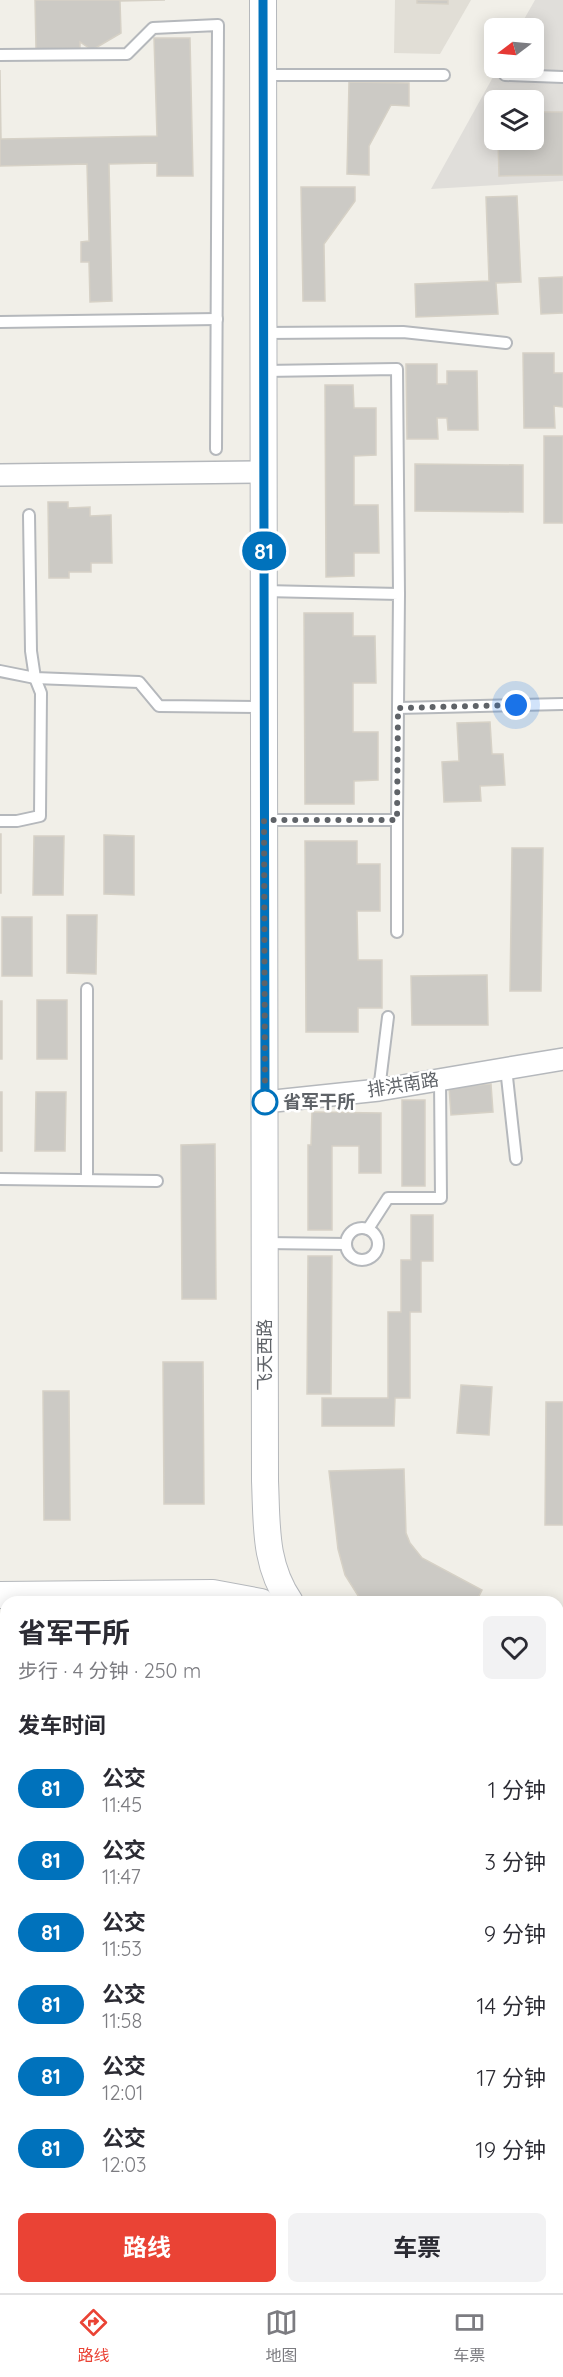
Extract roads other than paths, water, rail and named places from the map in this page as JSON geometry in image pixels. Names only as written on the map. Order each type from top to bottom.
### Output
[{"type":"street","points":[[263,0],[265,1102]]},
{"type":"street","points":[[0,475],[264,472]]},
{"type":"street","name":"排洪南路","points":[[265,1102],[380,1090],[563,1059]]},
{"type":"street","name":"飞天西路","points":[[265,1102],[265,1481],[269,1557],[278,1585],[286,1596]]},
{"type":"street","points":[[0,1595],[213,1593],[229,1596]]},
{"type":"lane","points":[[0,55],[127,54],[153,28],[218,25],[216,449]]},
{"type":"lane","points":[[263,75],[444,75]]},
{"type":"lane","points":[[544,77],[563,78]]},
{"type":"lane","points":[[0,322],[217,319]]},
{"type":"lane","points":[[264,333],[403,332],[506,343]]},
{"type":"lane","points":[[264,371],[398,369],[397,932]]},
{"type":"lane","points":[[0,821],[17,821],[40,816],[41,693],[35,678],[31,651],[29,515]]},
{"type":"lane","points":[[264,591],[399,594]]},
{"type":"lane","points":[[0,671],[35,678],[139,682],[159,706],[264,706]]},
{"type":"lane","points":[[398,708],[563,704]]},
{"type":"lane","points":[[264,820],[397,820]]},
{"type":"lane","points":[[87,989],[87,1180]]},
{"type":"lane","points":[[380,1090],[388,1017]]},
{"type":"lane","points":[[506,1068],[516,1159]]},
{"type":"lane","points":[[369,1229],[388,1198],[441,1198],[440,1080]]},
{"type":"lane","points":[[0,1179],[158,1181]]},
{"type":"lane","points":[[362,1228],[369,1229],[377,1238],[378,1244],[373,1256],[362,1260],[347,1250],[346,1244],[351,1232],[362,1228]]},
{"type":"lane","points":[[265,1243],[346,1244]]},
{"type":"place","name":"省军干所","points":[[265,1102]]}]
